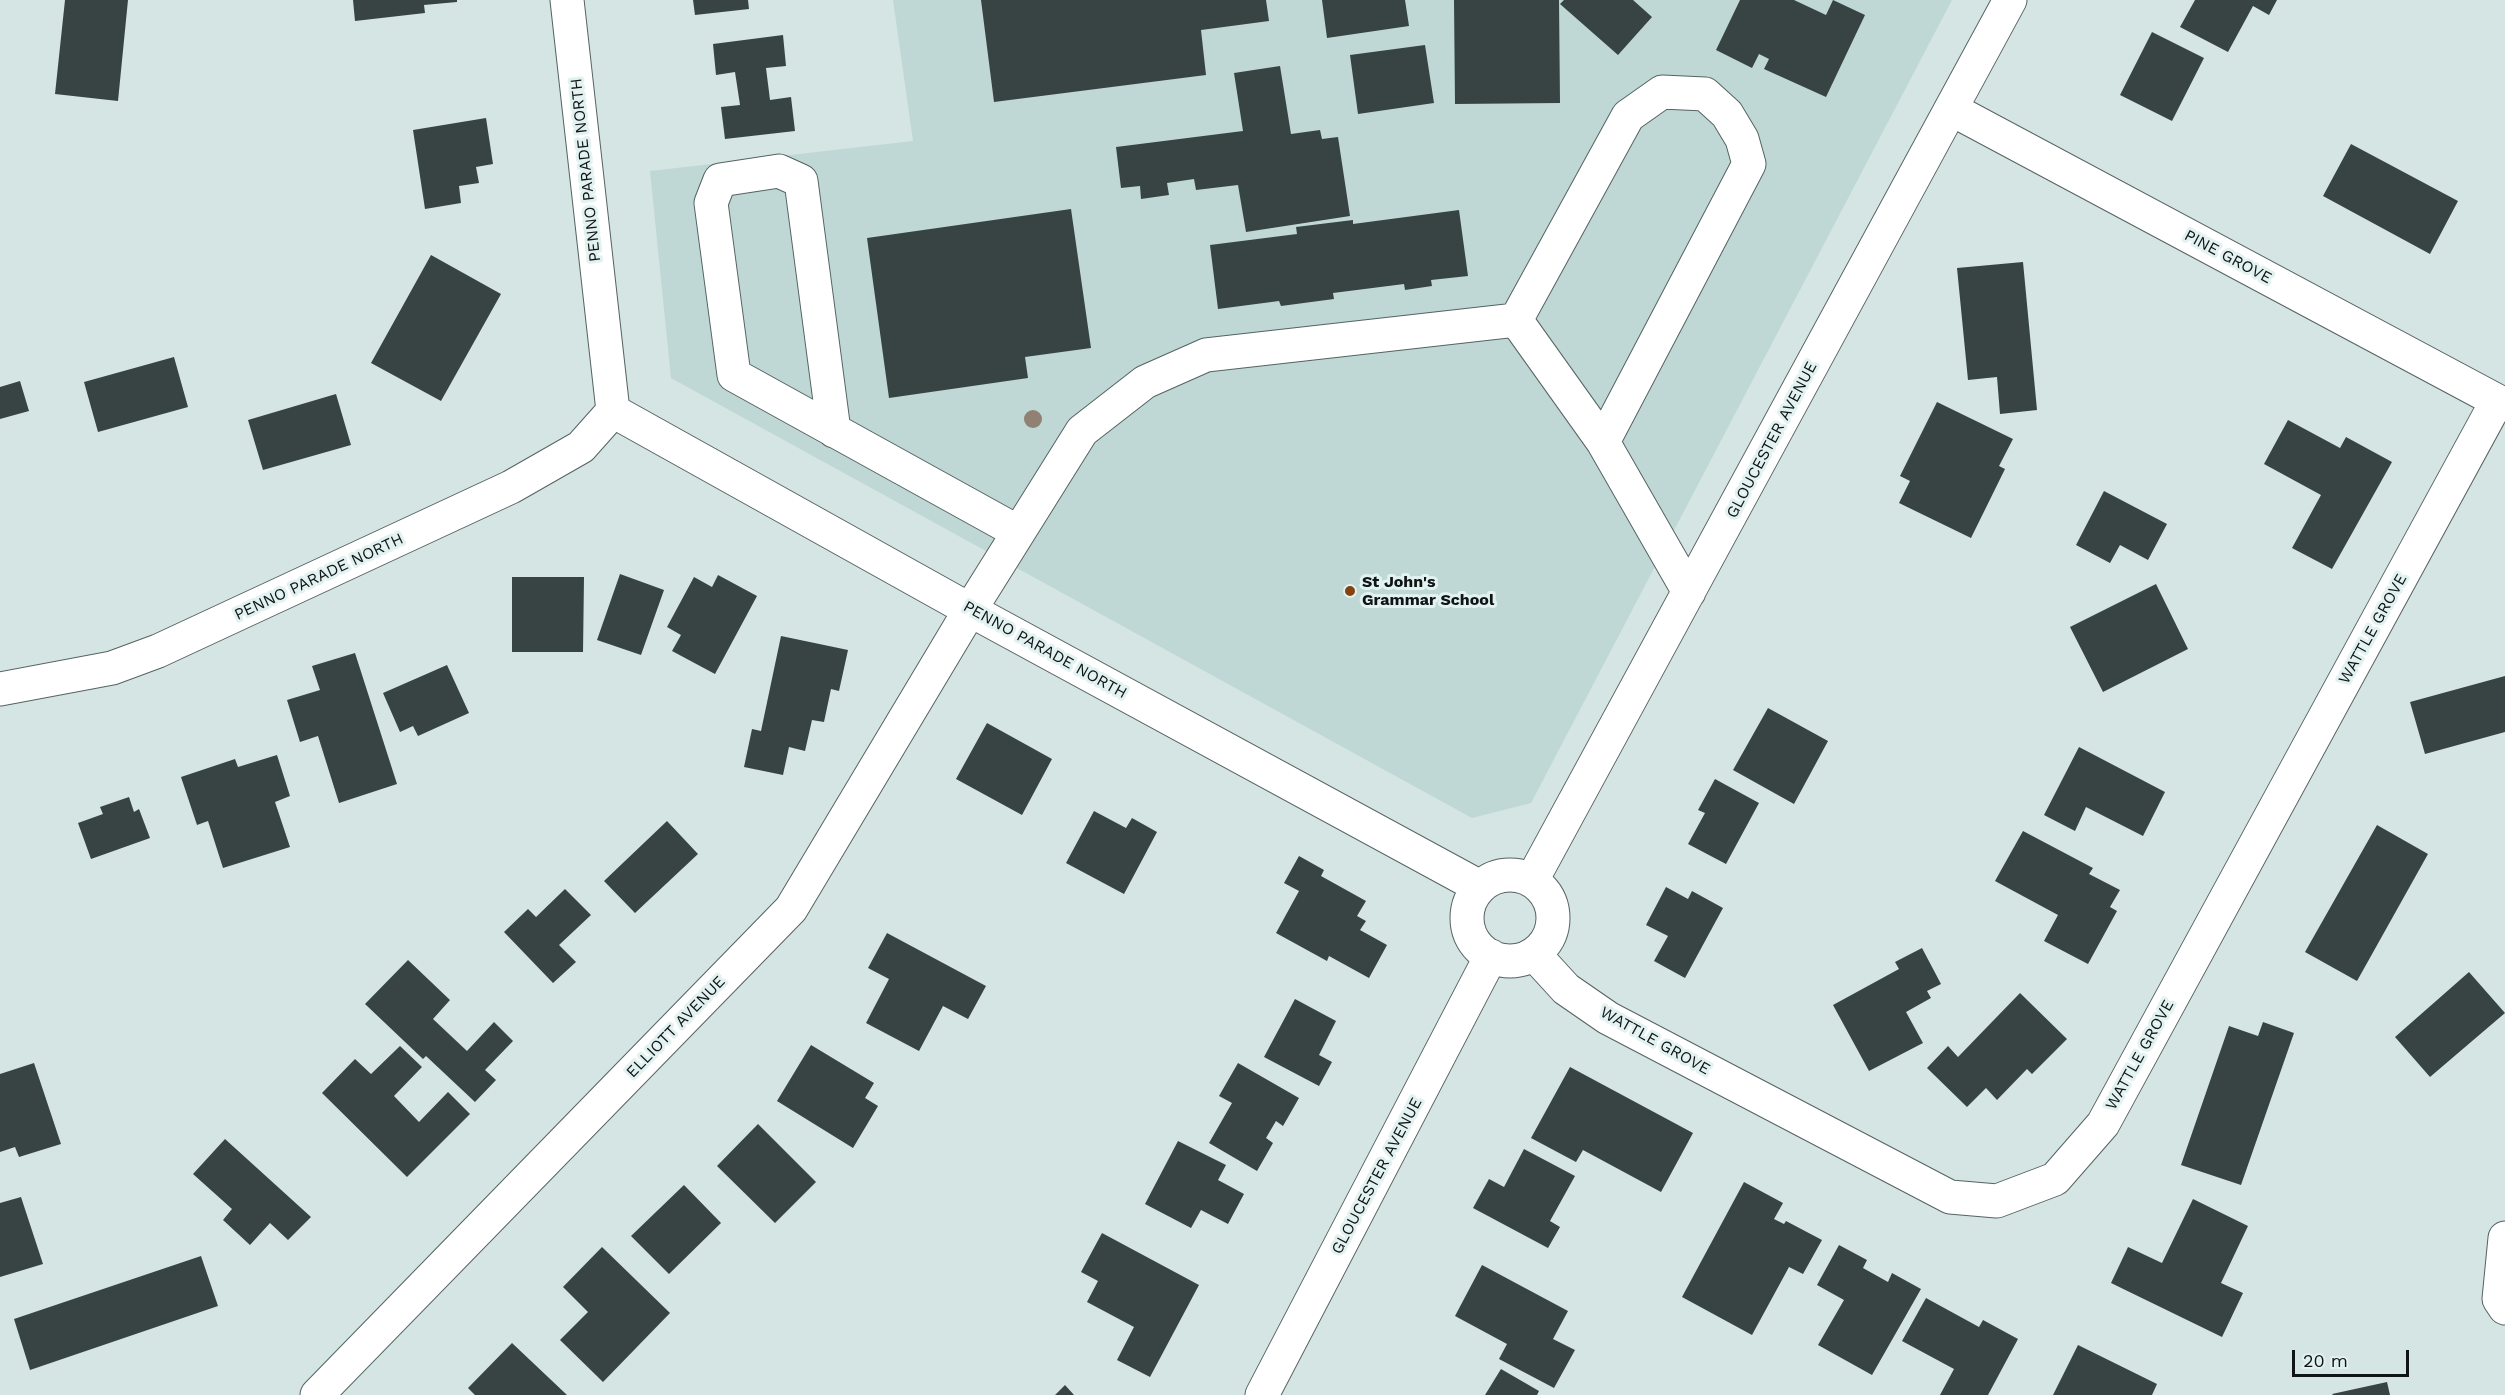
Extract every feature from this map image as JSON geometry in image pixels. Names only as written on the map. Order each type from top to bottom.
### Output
[{"type":"street","name":"PENNO PARADE NORTH","points":[[0,689],[112,668],[158,651],[511,487],[581,447],[613,411],[567,0]]},
{"type":"street","name":"GLOUCESTER AVENUE","points":[[1532,880],[2010,0]]},
{"type":"street","points":[[1603,442],[1749,164],[1742,139],[1727,114],[1705,94],[1662,92],[1628,116],[1516,320],[1603,442],[1689,592]]},
{"type":"street","name":"PINE GROVE","points":[[1951,109],[2501,403]]},
{"type":"street","points":[[834,431],[801,181],[779,171],[720,180],[711,203],[734,375],[834,431],[1018,532]]},
{"type":"street","name":"ELLIOTT AVENUE","points":[[317,1395],[791,909],[970,610],[1082,431],[1145,382],[1206,355],[1516,320]]},
{"type":"street","name":"WATTLE GROVE","points":[[1534,954],[1566,989],[1608,1018],[1950,1197],[1997,1201],[2055,1179],[2103,1124],[2501,403]]},
{"type":"street","name":"PENNO PARADE NORTH","points":[[613,411],[970,610],[1480,886]]},
{"type":"street","points":[[1505,874],[1532,880],[1551,902],[1554,916],[1545,944],[1534,954],[1513,961],[1491,956],[1480,949],[1467,924],[1467,911],[1480,886],[1491,878],[1505,874]]},
{"type":"street","name":"GLOUCESTER AVENUE","points":[[1262,1395],[1491,956]]},
{"type":"street","points":[[2505,1238],[2499,1299],[2505,1308]]},
{"type":"shaded area","name":"St John's Grammar School","points":[[893,0],[1952,0],[1531,803],[1472,818],[671,378],[650,171],[913,141]]},
{"type":"building","points":[[65,0],[128,0],[118,101],[55,94]]},
{"type":"building","points":[[353,0],[457,0],[457,2],[424,5],[425,13],[355,21]]},
{"type":"building","points":[[693,0],[748,0],[749,9],[695,15]]},
{"type":"building","points":[[981,0],[1266,0],[1269,21],[1201,30],[1206,75],[994,102]]},
{"type":"building","points":[[1322,0],[1405,0],[1409,26],[1327,38]]},
{"type":"building","points":[[1454,0],[1559,0],[1560,103],[1455,104]]},
{"type":"building","points":[[1564,0],[1633,0],[1652,17],[1618,55],[1560,4]]},
{"type":"building","points":[[1740,0],[1794,0],[1826,15],[1833,0],[1865,15],[1826,97],[1764,69],[1769,59],[1759,54],[1752,68],[1716,50]]},
{"type":"building","points":[[2195,0],[2277,0],[2269,15],[2253,6],[2228,52],[2180,27]]},
{"type":"building","points":[[2152,32],[2204,58],[2172,121],[2120,95]]},
{"type":"building","points":[[783,35],[786,66],[766,68],[770,100],[791,97],[795,131],[725,139],[721,107],[740,105],[735,72],[716,75],[713,44]]},
{"type":"building","points":[[1425,45],[1434,103],[1358,114],[1350,55]]},
{"type":"building","points":[[1280,66],[1291,134],[1320,130],[1322,139],[1338,137],[1350,216],[1246,232],[1238,185],[1196,190],[1194,179],[1167,183],[1169,195],[1141,199],[1140,186],[1121,188],[1116,147],[1243,131],[1234,73]]},
{"type":"building","points":[[486,118],[493,164],[476,167],[479,183],[459,186],[461,203],[425,209],[413,130]]},
{"type":"building","points":[[2351,144],[2458,201],[2430,254],[2323,196]]},
{"type":"building","points":[[1071,209],[1091,348],[1025,357],[1028,378],[889,398],[867,238]]},
{"type":"building","points":[[1459,210],[1468,276],[1431,280],[1432,286],[1405,290],[1404,284],[1333,293],[1334,299],[1281,306],[1279,301],[1218,309],[1210,245],[1297,234],[1296,227],[1353,220],[1353,224]]},
{"type":"building","points":[[431,255],[501,294],[441,401],[371,363]]},
{"type":"building","points":[[2023,262],[2037,410],[2000,414],[1997,377],[1968,380],[1957,268]]},
{"type":"building","points":[[174,357],[188,407],[98,432],[84,382]]},
{"type":"building","points":[[20,381],[29,411],[0,419],[0,387]]},
{"type":"building","points":[[336,394],[351,445],[263,470],[248,420]]},
{"type":"building","points":[[1937,402],[2013,439],[1999,466],[2005,469],[1971,538],[1899,503],[1910,481],[1900,476]]},
{"type":"building","points":[[2288,420],[2340,448],[2346,437],[2392,462],[2332,569],[2292,548],[2321,495],[2264,464]]},
{"type":"building","points":[[2104,491],[2167,524],[2148,560],[2120,545],[2110,563],[2076,545]]},
{"type":"building","points":[[620,574],[664,590],[641,655],[597,640]]},
{"type":"building","points":[[718,575],[757,596],[715,674],[672,651],[681,635],[667,627],[694,577],[712,587]]},
{"type":"building","points":[[512,577],[584,577],[583,652],[512,652]]},
{"type":"building","points":[[2156,584],[2188,649],[2103,692],[2070,627]]},
{"type":"building","points":[[781,636],[848,650],[839,691],[831,689],[824,722],[812,720],[805,751],[789,747],[783,775],[744,767],[752,729],[761,731]]},
{"type":"building","points":[[355,653],[397,784],[339,803],[318,736],[300,742],[287,700],[320,690],[312,666]]},
{"type":"building","points":[[447,665],[469,713],[418,736],[413,726],[400,732],[383,693]]},
{"type":"building","points":[[2505,676],[2505,732],[2425,754],[2410,702]]},
{"type":"building","points":[[1768,708],[1828,741],[1794,804],[1733,770]]},
{"type":"building","points":[[987,723],[1052,759],[1022,815],[956,779]]},
{"type":"building","points":[[2079,747],[2165,792],[2143,836],[2086,807],[2075,831],[2044,815]]},
{"type":"building","points":[[277,755],[290,796],[275,802],[290,847],[223,868],[208,821],[197,825],[181,777],[235,759],[238,767]]},
{"type":"building","points":[[1715,779],[1759,803],[1726,864],[1688,844],[1705,813],[1698,810]]},
{"type":"building","points":[[129,797],[134,812],[139,809],[150,838],[91,859],[78,823],[103,814],[100,807]]},
{"type":"building","points":[[1094,811],[1126,828],[1132,818],[1157,832],[1124,894],[1066,863]]},
{"type":"building","points":[[667,821],[698,854],[635,913],[604,881]]},
{"type":"building","points":[[2377,825],[2428,854],[2357,981],[2305,952]]},
{"type":"building","points":[[2023,831],[2093,868],[2089,874],[2120,890],[2110,907],[2117,911],[2088,964],[2044,941],[2058,915],[1995,881]]},
{"type":"building","points":[[1299,856],[1324,870],[1321,876],[1366,901],[1357,916],[1366,921],[1360,930],[1387,945],[1369,978],[1329,956],[1327,961],[1276,933],[1299,891],[1284,883]]},
{"type":"building","points":[[1666,887],[1688,899],[1692,891],[1723,908],[1685,978],[1654,961],[1668,936],[1646,925]]},
{"type":"building","points":[[565,889],[591,915],[559,945],[576,962],[553,983],[504,932],[528,909],[536,917]]},
{"type":"building","points":[[887,933],[986,986],[968,1019],[943,1006],[919,1051],[866,1023],[889,979],[868,968]]},
{"type":"building","points":[[1922,948],[1941,984],[1927,991],[1931,998],[1906,1012],[1923,1043],[1869,1071],[1833,1005],[1899,969],[1895,962]]},
{"type":"building","points":[[408,960],[450,1000],[433,1019],[467,1051],[494,1022],[513,1041],[485,1070],[496,1080],[475,1102],[426,1056],[423,1059],[365,1004]]},
{"type":"building","points":[[2469,972],[2505,1013],[2430,1077],[2395,1037]]},
{"type":"building","points":[[2020,993],[2067,1039],[2032,1074],[2027,1069],[1997,1100],[1986,1088],[1967,1107],[1927,1068],[1948,1046],[1958,1057]]},
{"type":"building","points":[[1295,999],[1336,1021],[1319,1055],[1332,1062],[1319,1086],[1264,1057]]},
{"type":"building","points":[[2263,1022],[2294,1033],[2241,1185],[2181,1165],[2229,1026],[2258,1036]]},
{"type":"building","points":[[811,1045],[874,1083],[865,1098],[878,1106],[853,1148],[777,1101]]},
{"type":"building","points":[[400,1046],[422,1067],[394,1096],[419,1122],[448,1092],[470,1114],[407,1177],[322,1093],[355,1059],[371,1074]]},
{"type":"building","points":[[34,1063],[61,1144],[19,1157],[15,1147],[0,1152],[0,1074]]},
{"type":"building","points":[[1238,1063],[1299,1098],[1283,1126],[1276,1121],[1266,1138],[1273,1143],[1257,1171],[1209,1143],[1232,1103],[1219,1096]]},
{"type":"building","points":[[1570,1067],[1693,1133],[1661,1192],[1583,1150],[1576,1162],[1531,1138]]},
{"type":"building","points":[[758,1124],[816,1182],[775,1223],[717,1166]]},
{"type":"building","points":[[225,1139],[311,1217],[288,1240],[270,1223],[250,1245],[223,1220],[232,1209],[193,1174]]},
{"type":"building","points":[[1178,1141],[1226,1165],[1218,1180],[1244,1194],[1228,1224],[1201,1210],[1191,1228],[1145,1204]]},
{"type":"building","points":[[1524,1149],[1575,1176],[1550,1221],[1560,1227],[1548,1248],[1473,1208],[1489,1179],[1504,1187]]},
{"type":"building","points":[[1744,1182],[1783,1203],[1774,1219],[1784,1224],[1786,1221],[1822,1240],[1803,1274],[1789,1267],[1752,1335],[1682,1297]]},
{"type":"building","points":[[684,1185],[721,1223],[669,1274],[631,1236]]},
{"type":"building","points":[[21,1197],[43,1264],[0,1277],[0,1203]]},
{"type":"building","points":[[2193,1199],[2248,1226],[2221,1283],[2243,1293],[2222,1337],[2111,1283],[2128,1247],[2162,1263]]},
{"type":"building","points":[[1102,1233],[1199,1285],[1150,1377],[1117,1360],[1134,1327],[1087,1302],[1098,1281],[1081,1272]]},
{"type":"building","points":[[1839,1245],[1867,1260],[1863,1268],[1888,1282],[1892,1273],[1921,1289],[1872,1375],[1818,1345],[1844,1300],[1817,1285]]},
{"type":"building","points":[[602,1247],[670,1313],[603,1382],[560,1340],[588,1312],[563,1287]]},
{"type":"building","points":[[201,1256],[218,1306],[30,1370],[14,1319]]},
{"type":"building","points":[[1482,1265],[1568,1311],[1553,1339],[1575,1350],[1554,1388],[1499,1359],[1507,1344],[1455,1316]]},
{"type":"building","points":[[1926,1298],[1979,1327],[1983,1320],[2018,1339],[1988,1395],[1940,1395],[1954,1369],[1902,1341]]},
{"type":"building","points":[[512,1343],[567,1395],[475,1395],[468,1388]]},
{"type":"building","points":[[2078,1345],[2157,1384],[2152,1395],[2053,1395]]},
{"type":"building","points":[[1501,1369],[1539,1391],[1537,1395],[1485,1395]]},
{"type":"building","points":[[2387,1382],[2390,1395],[2332,1394]]},
{"type":"building","points":[[1065,1385],[1074,1395],[1055,1395]]},
{"type":"place","name":"St John's Grammar School","points":[[1350,591]]}]
